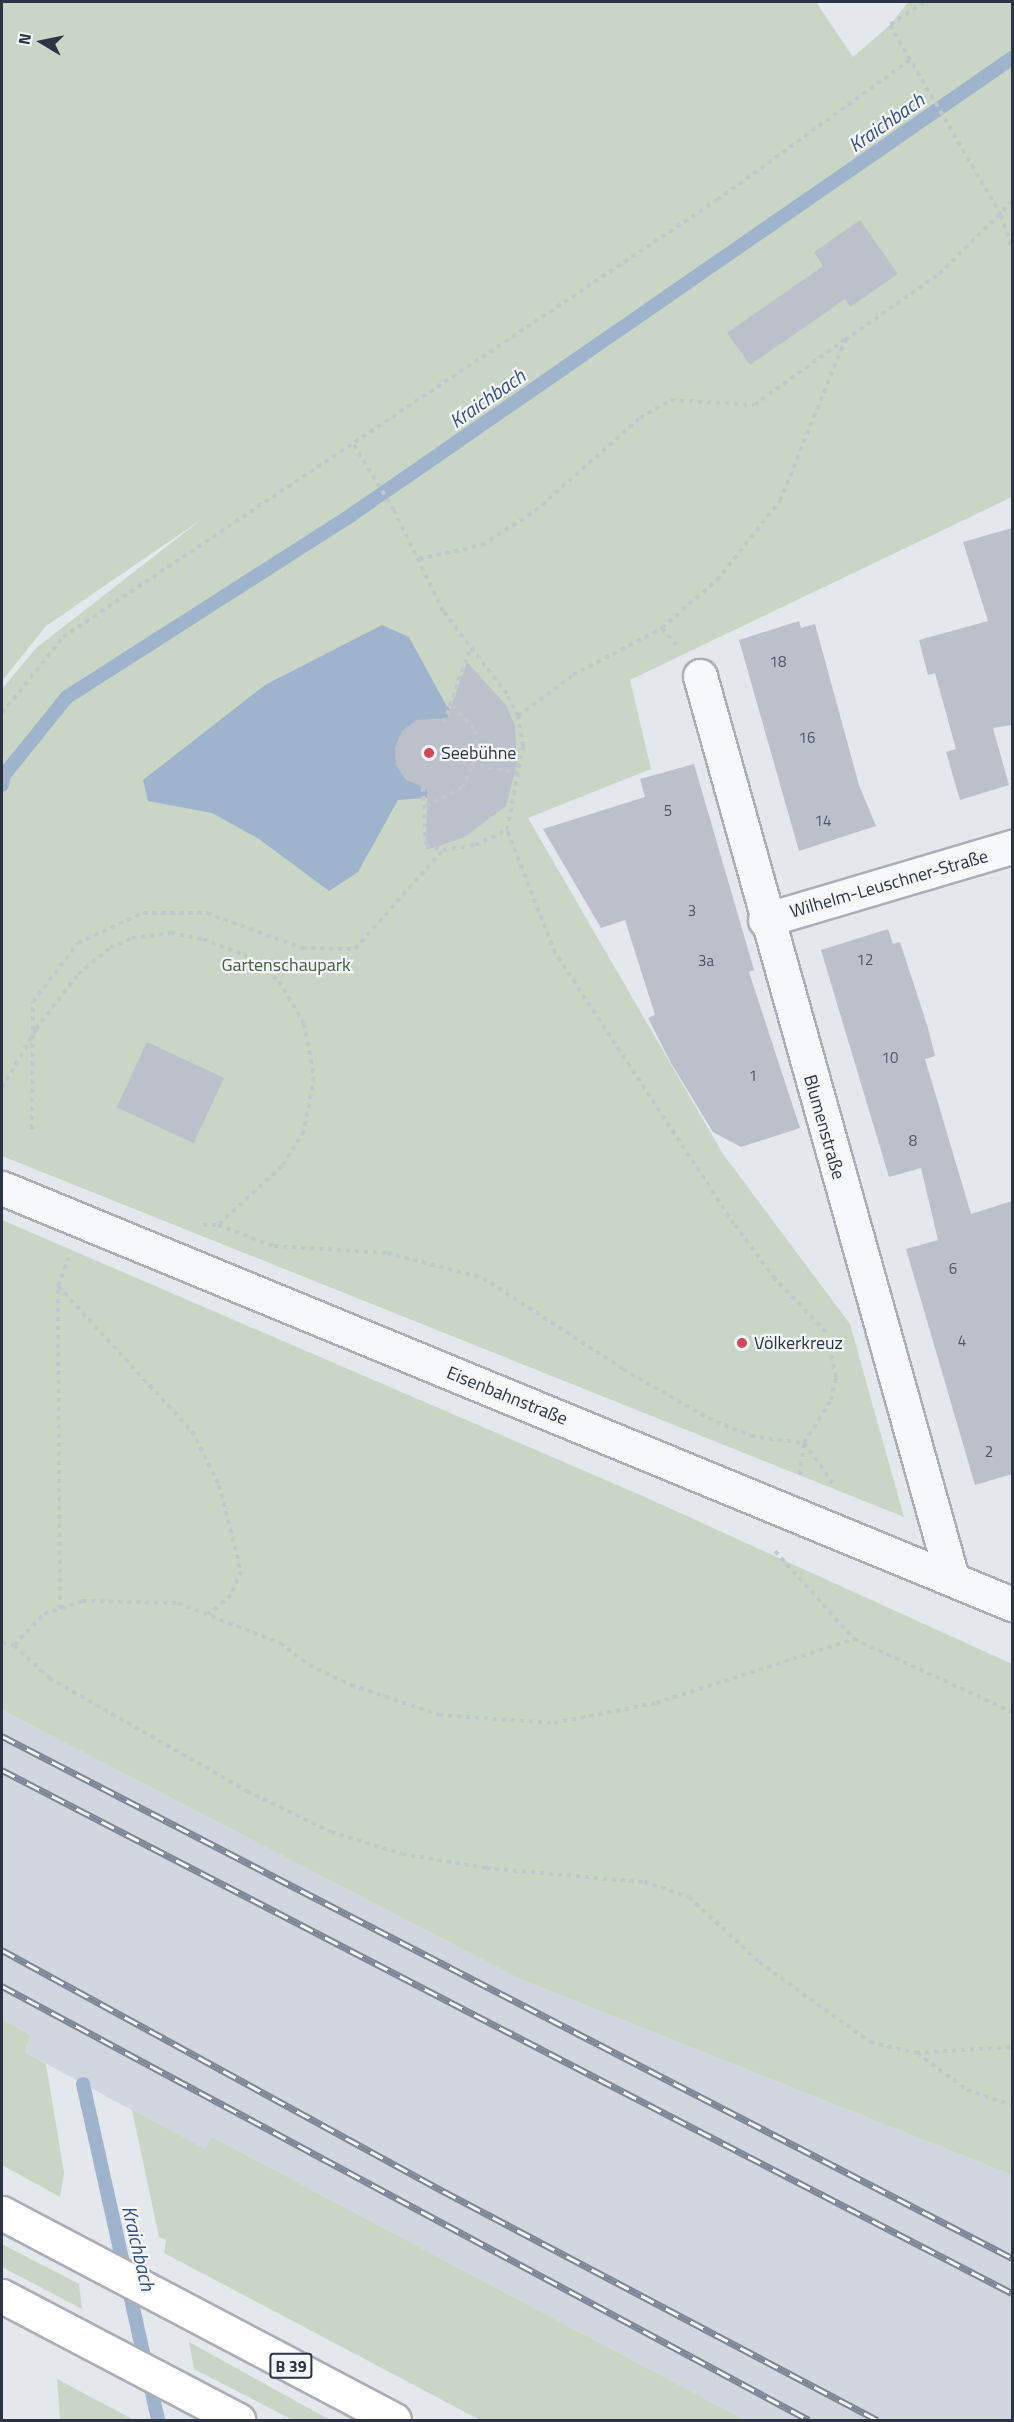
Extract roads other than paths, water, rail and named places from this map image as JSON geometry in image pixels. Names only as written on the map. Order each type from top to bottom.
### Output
[{"type":"highway","name":"B 39","points":[[2,2213],[394,2421]]},
{"type":"highway","points":[[2,2296],[237,2421]]},
{"type":"street","name":"Blumenstraße","points":[[700,676],[765,920],[952,1578]]},
{"type":"street","name":"Wilhelm-Leuschner-Straße","points":[[765,920],[1012,847]]},
{"type":"street","name":"Eisenbahnstraße","points":[[3,1188],[1012,1604]]},
{"type":"water","points":[[382,625],[409,637],[446,705],[465,725],[438,797],[398,800],[358,872],[329,891],[259,839],[212,813],[148,801],[143,780],[265,685]]},
{"type":"waterway","name":"Kraichbach","points":[[2,785],[4,775],[67,697],[347,518],[1012,58]]},
{"type":"waterway","name":"Kraichbach","points":[[83,2084],[158,2420]]},
{"type":"railway","points":[[2,1736],[1012,2258]]},
{"type":"railway","points":[[2,1770],[1012,2293]]},
{"type":"railway","points":[[2,1950],[443,2191],[877,2420]]},
{"type":"railway","points":[[2,1986],[809,2420]]},
{"type":"place","name":"Seebühne","points":[[429,753]]},
{"type":"place","name":"Völkerkreuz","points":[[742,1343]]},
{"type":"park label","name":"Gartenschaupark","points":[[286,965]]}]
